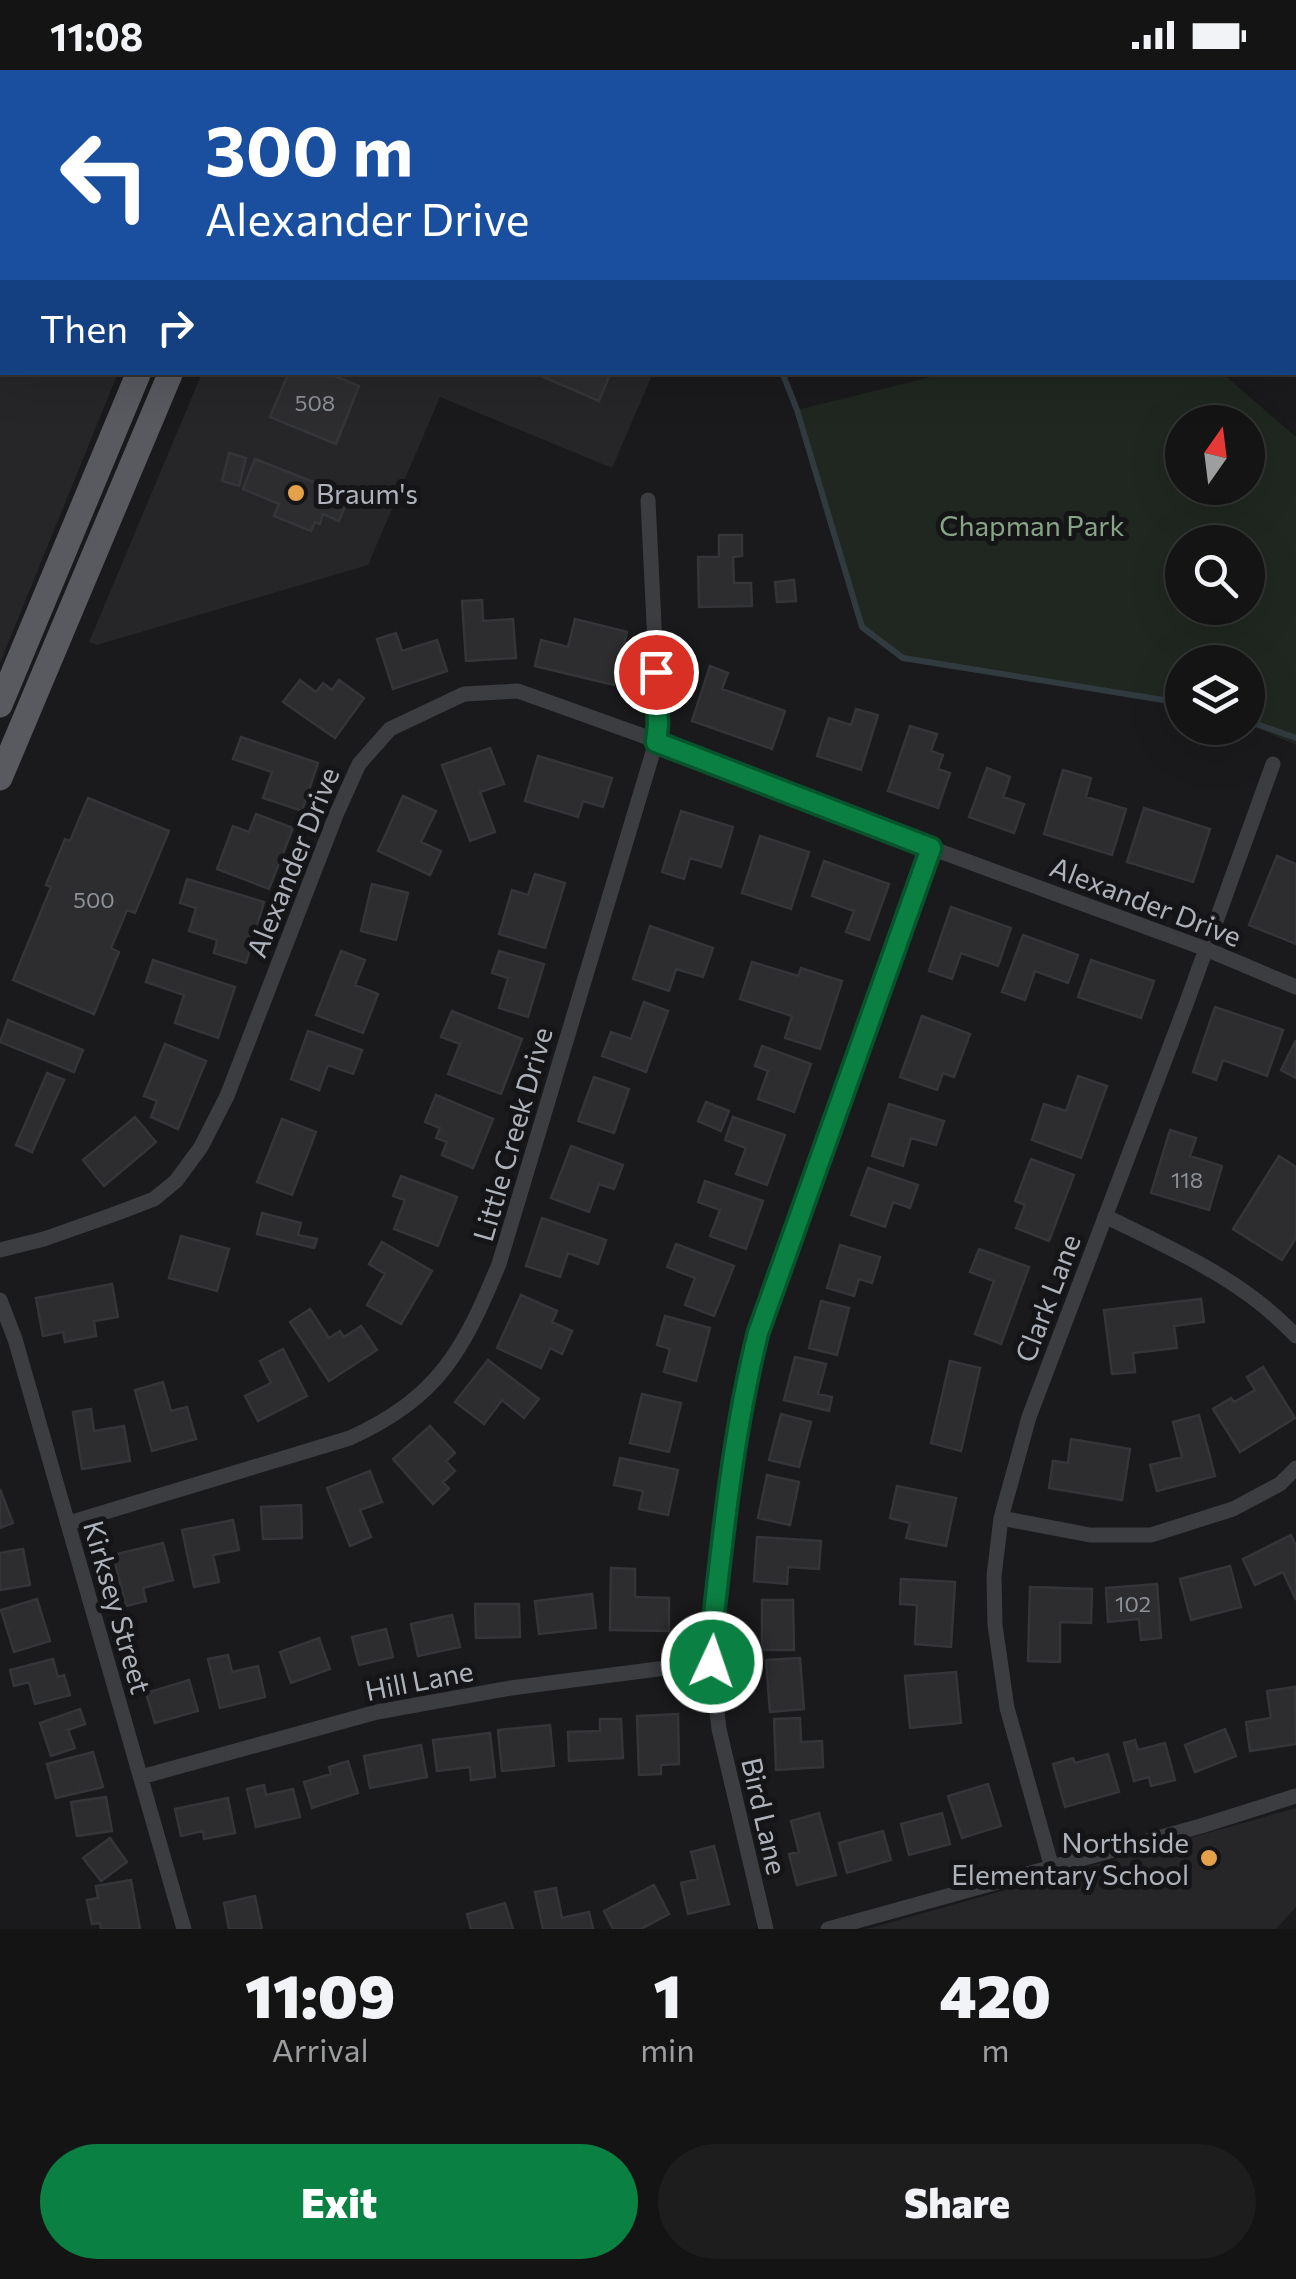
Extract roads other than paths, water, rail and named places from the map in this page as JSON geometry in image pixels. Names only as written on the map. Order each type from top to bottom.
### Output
[{"type":"main road","points":[[0,706],[138,375]]},
{"type":"main road","points":[[0,778],[171,375]]},
{"type":"street","name":"Little Creek Drive","points":[[69,1523],[350,1438],[382,1424],[442,1374],[460,1348],[499,1264],[656,742],[658,706],[648,500]]},
{"type":"street","name":"Alexander Drive","points":[[0,1250],[44,1240],[154,1199],[176,1180],[202,1148],[227,1096],[359,764],[390,728],[464,694],[518,692],[1206,949],[1296,988]]},
{"type":"street","name":"Clark Lane","points":[[1052,1868],[1007,1708],[1002,1674],[994,1576],[1001,1518],[1029,1417],[1273,764]]},
{"type":"street","name":"Bird Lane","points":[[766,1929],[718,1730],[710,1650],[727,1495],[758,1333],[931,848]]},
{"type":"street","points":[[1105,1216],[1197,1260],[1264,1306],[1296,1336]]},
{"type":"street","name":"Kirksey Street","points":[[0,1300],[69,1523],[184,1929]]},
{"type":"street","points":[[1001,1518],[1090,1535],[1151,1536],[1233,1509],[1280,1484],[1296,1468]]},
{"type":"street","name":"Hill Lane","points":[[142,1777],[377,1712],[511,1688],[712,1662]]},
{"type":"street","points":[[828,1929],[1296,1796]]},
{"type":"waterway","points":[[783,375],[862,627],[903,658],[1165,700]]},
{"type":"waterway","points":[[1265,727],[1296,738]]},
{"type":"place","name":"Braum's","points":[[296,493]]},
{"type":"place","name":"Northside Elementary School","points":[[1209,1858]]},
{"type":"park label","name":"Chapman Park","points":[[1032,525]]}]
